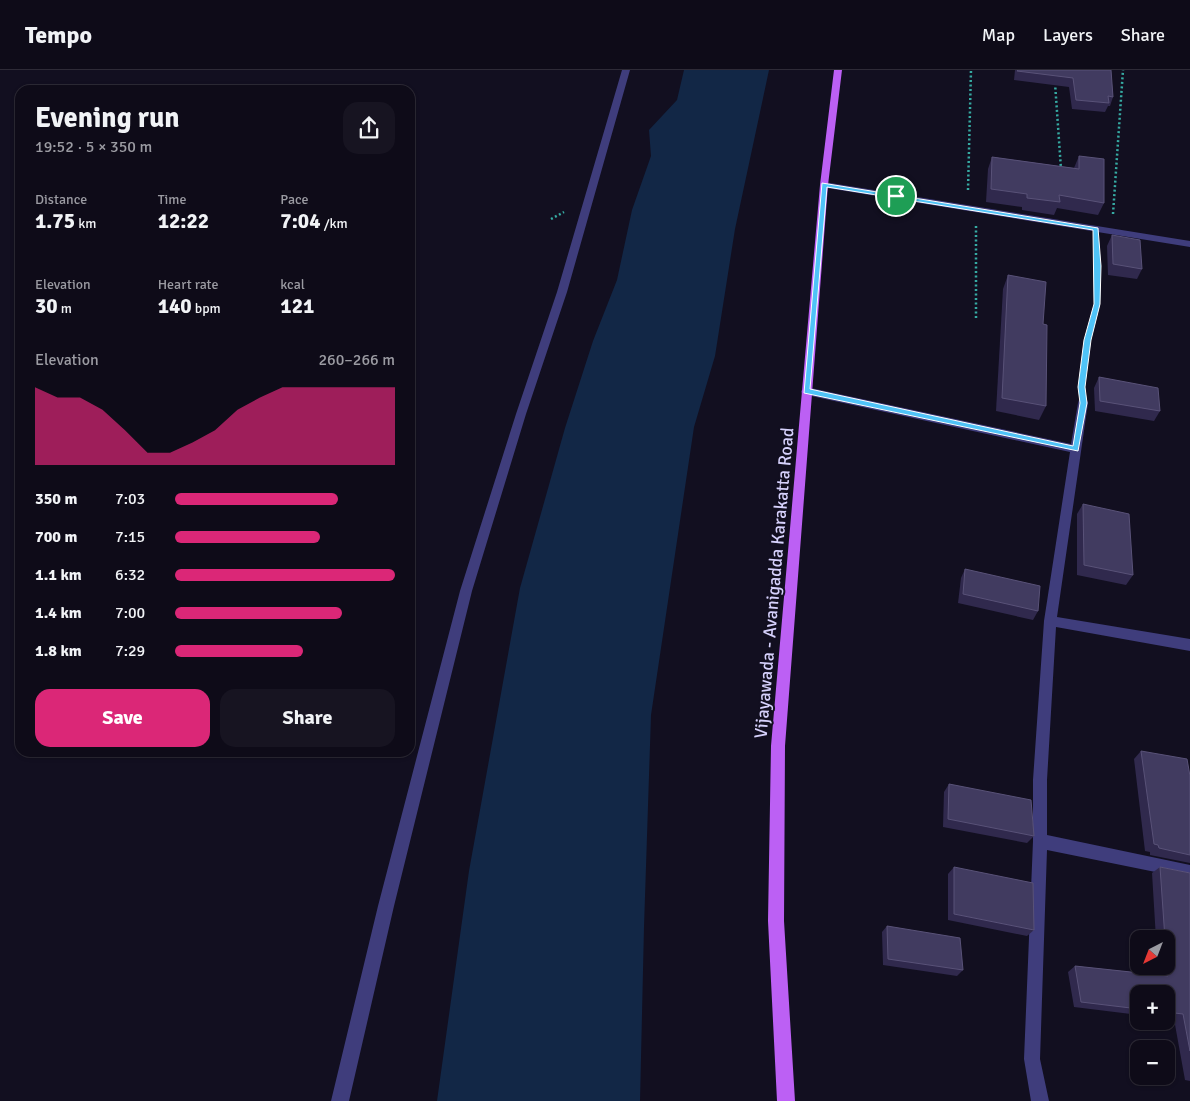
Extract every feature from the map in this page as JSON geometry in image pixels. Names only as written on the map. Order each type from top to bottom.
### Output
[{"type":"main road","name":"Vijayawada - Avanigadda Karakatta Road","points":[[786,1101],[776,921],[778,746],[824,185],[838,70]]},
{"type":"street","points":[[340,1101],[386,906],[466,591],[521,414],[562,292],[626,70]]},
{"type":"street","points":[[824,185],[1190,244]]},
{"type":"street","points":[[806,391],[1076,449]]},
{"type":"street","points":[[1040,1101],[1032,1059],[1040,841],[1040,780],[1050,621],[1083,403]]},
{"type":"street","points":[[1050,621],[1190,645]]},
{"type":"street","points":[[1040,841],[1190,872]]},
{"type":"path","points":[[971,70],[972,209],[976,318]]},
{"type":"path","points":[[1112,232],[1123,70]]},
{"type":"path","points":[[1055,80],[1062,176]]},
{"type":"path","points":[[1083,403],[1082,387],[1087,340],[1097,304],[1098,266],[1096,229]]},
{"type":"water","points":[[684,70],[769,70],[735,229],[715,356],[694,427],[651,715],[640,1101],[437,1101],[469,871],[520,588],[565,428],[593,341],[617,280],[632,210],[651,156],[649,130],[677,100]]},
{"type":"building","points":[[1018,70],[1111,70],[1113,97],[1108,96],[1109,103],[1076,100],[1073,78]]},
{"type":"building","points":[[1079,156],[1104,159],[1104,203],[1059,195],[1060,202],[1027,198],[1027,194],[991,189],[992,157],[1079,169]]},
{"type":"building","points":[[1112,235],[1140,240],[1142,269],[1113,264]]},
{"type":"building","points":[[1008,275],[1046,282],[1043,324],[1047,325],[1046,406],[1002,398]]},
{"type":"building","points":[[1099,377],[1158,388],[1160,411],[1100,401]]},
{"type":"building","points":[[1083,504],[1129,514],[1133,575],[1084,565]]},
{"type":"building","points":[[965,569],[1040,586],[1038,611],[963,594]]},
{"type":"building","points":[[1141,751],[1187,759],[1190,776],[1190,855],[1159,848],[1158,845],[1154,844]]},
{"type":"building","points":[[949,784],[1031,800],[1034,836],[948,819]]},
{"type":"building","points":[[954,867],[1033,883],[1034,930],[954,914]]},
{"type":"building","points":[[1160,867],[1190,873],[1190,1051],[1183,1014],[1175,1013],[1175,985],[1130,985],[1130,1008],[1081,1002],[1075,966],[1130,972],[1130,975],[1175,975],[1175,930],[1164,930]]},
{"type":"building","points":[[887,926],[960,938],[963,970],[888,959]]},
{"type":"route","points":[[824,185],[896,196],[1096,229],[1098,266],[1097,304],[1087,340],[1082,387],[1083,403],[1076,449],[806,391],[824,185]]}]
